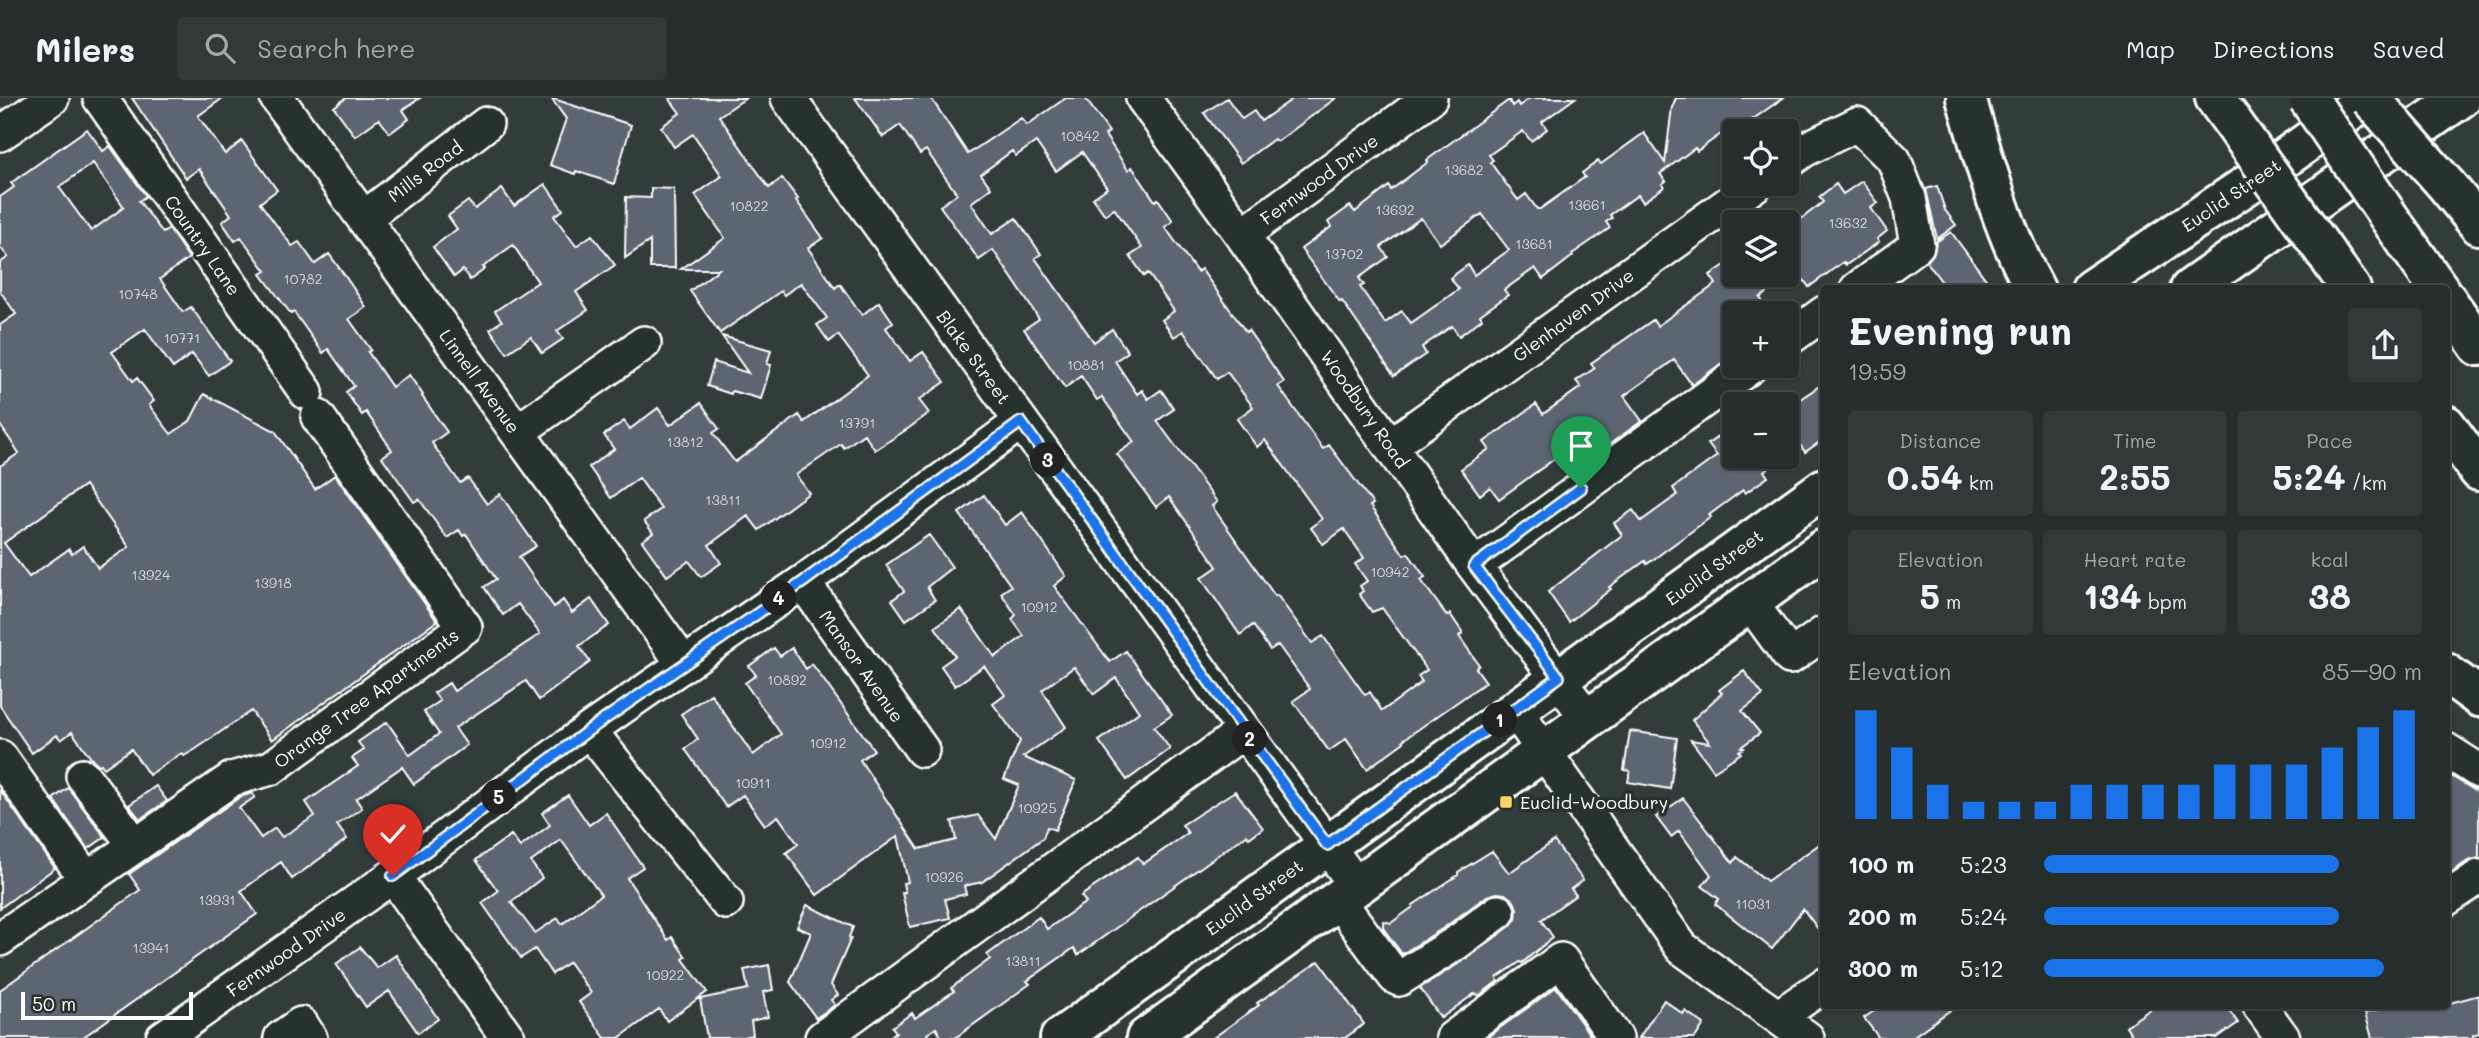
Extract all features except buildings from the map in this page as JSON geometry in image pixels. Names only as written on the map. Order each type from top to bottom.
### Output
[{"type":"main road","points":[[1966,98],[2000,210],[2033,285]]},
{"type":"main road","points":[[2308,98],[2437,285]]},
{"type":"main road","points":[[2369,98],[2479,225]]},
{"type":"main road","name":"Euclid Street","points":[[2097,285],[2250,183],[2369,98]]},
{"type":"main road","points":[[2196,285],[2461,98]]},
{"type":"main road","points":[[2223,109],[2344,279]]},
{"type":"main road","points":[[2450,305],[2479,345]]},
{"type":"main road","points":[[2450,431],[2479,471]]},
{"type":"main road","name":"Euclid Street","points":[[1072,1034],[1559,677],[1816,508]]},
{"type":"main road","points":[[1146,1038],[1820,552]]},
{"type":"main road","points":[[2450,676],[2479,697]]},
{"type":"street","points":[[0,134],[51,98]]},
{"type":"street","name":"Country Lane","points":[[100,98],[312,404]]},
{"type":"street","name":"Linnell Avenue","points":[[277,98],[683,663]]},
{"type":"street","name":"Blake Street","points":[[788,98],[1327,845],[1347,894],[1395,977],[1399,979],[1456,943],[1498,912]]},
{"type":"street","name":"Woodbury Road","points":[[1143,98],[1242,234],[1474,566],[1588,719]]},
{"type":"street","name":"Fernwood Drive","points":[[1242,234],[1430,98]]},
{"type":"street","points":[[2472,98],[2479,107]]},
{"type":"street","name":"Mills Road","points":[[363,218],[486,124]]},
{"type":"street","points":[[1799,154],[1857,124],[1894,160],[1909,198],[1917,245],[1862,285]]},
{"type":"street","name":"Glenhaven Drive","points":[[1391,446],[1739,196]]},
{"type":"street","points":[[1799,331],[1820,316]]},
{"type":"street","points":[[517,432],[644,344]]},
{"type":"street","points":[[1474,566],[1734,378]]},
{"type":"street","name":"Orange Tree Apartments","points":[[0,939],[232,779],[271,768],[465,627],[312,404]]},
{"type":"street","name":"Fernwood Drive","points":[[163,1038],[393,876],[683,663],[803,582],[1021,422]]},
{"type":"street","name":"Mansor Avenue","points":[[803,582],[922,750]]},
{"type":"street","points":[[1750,602],[1790,657],[1820,635]]},
{"type":"street","points":[[1514,710],[1682,948],[1807,1038]]},
{"type":"street","points":[[589,730],[726,902]]},
{"type":"street","points":[[822,1038],[1244,731]]},
{"type":"street","points":[[2450,753],[2479,771]]},
{"type":"street","points":[[0,757],[86,879]]},
{"type":"street","points":[[83,776],[135,845]]},
{"type":"street","points":[[393,876],[508,1038]]},
{"type":"street","points":[[2450,896],[2479,877]]},
{"type":"street","points":[[1453,1038],[1561,960],[1616,1038]]},
{"type":"street","points":[[1778,1017],[1820,988]]},
{"type":"street","points":[[2262,1009],[2283,1038]]},
{"type":"street","points":[[281,1038],[301,1024],[310,1038]]},
{"type":"place","name":"Euclid-Woodbury","points":[[1506,802]]},
{"type":"route","points":[[393,876],[589,730],[803,582],[1021,422],[1327,845],[1559,677],[1474,566],[1581,488]]}]
